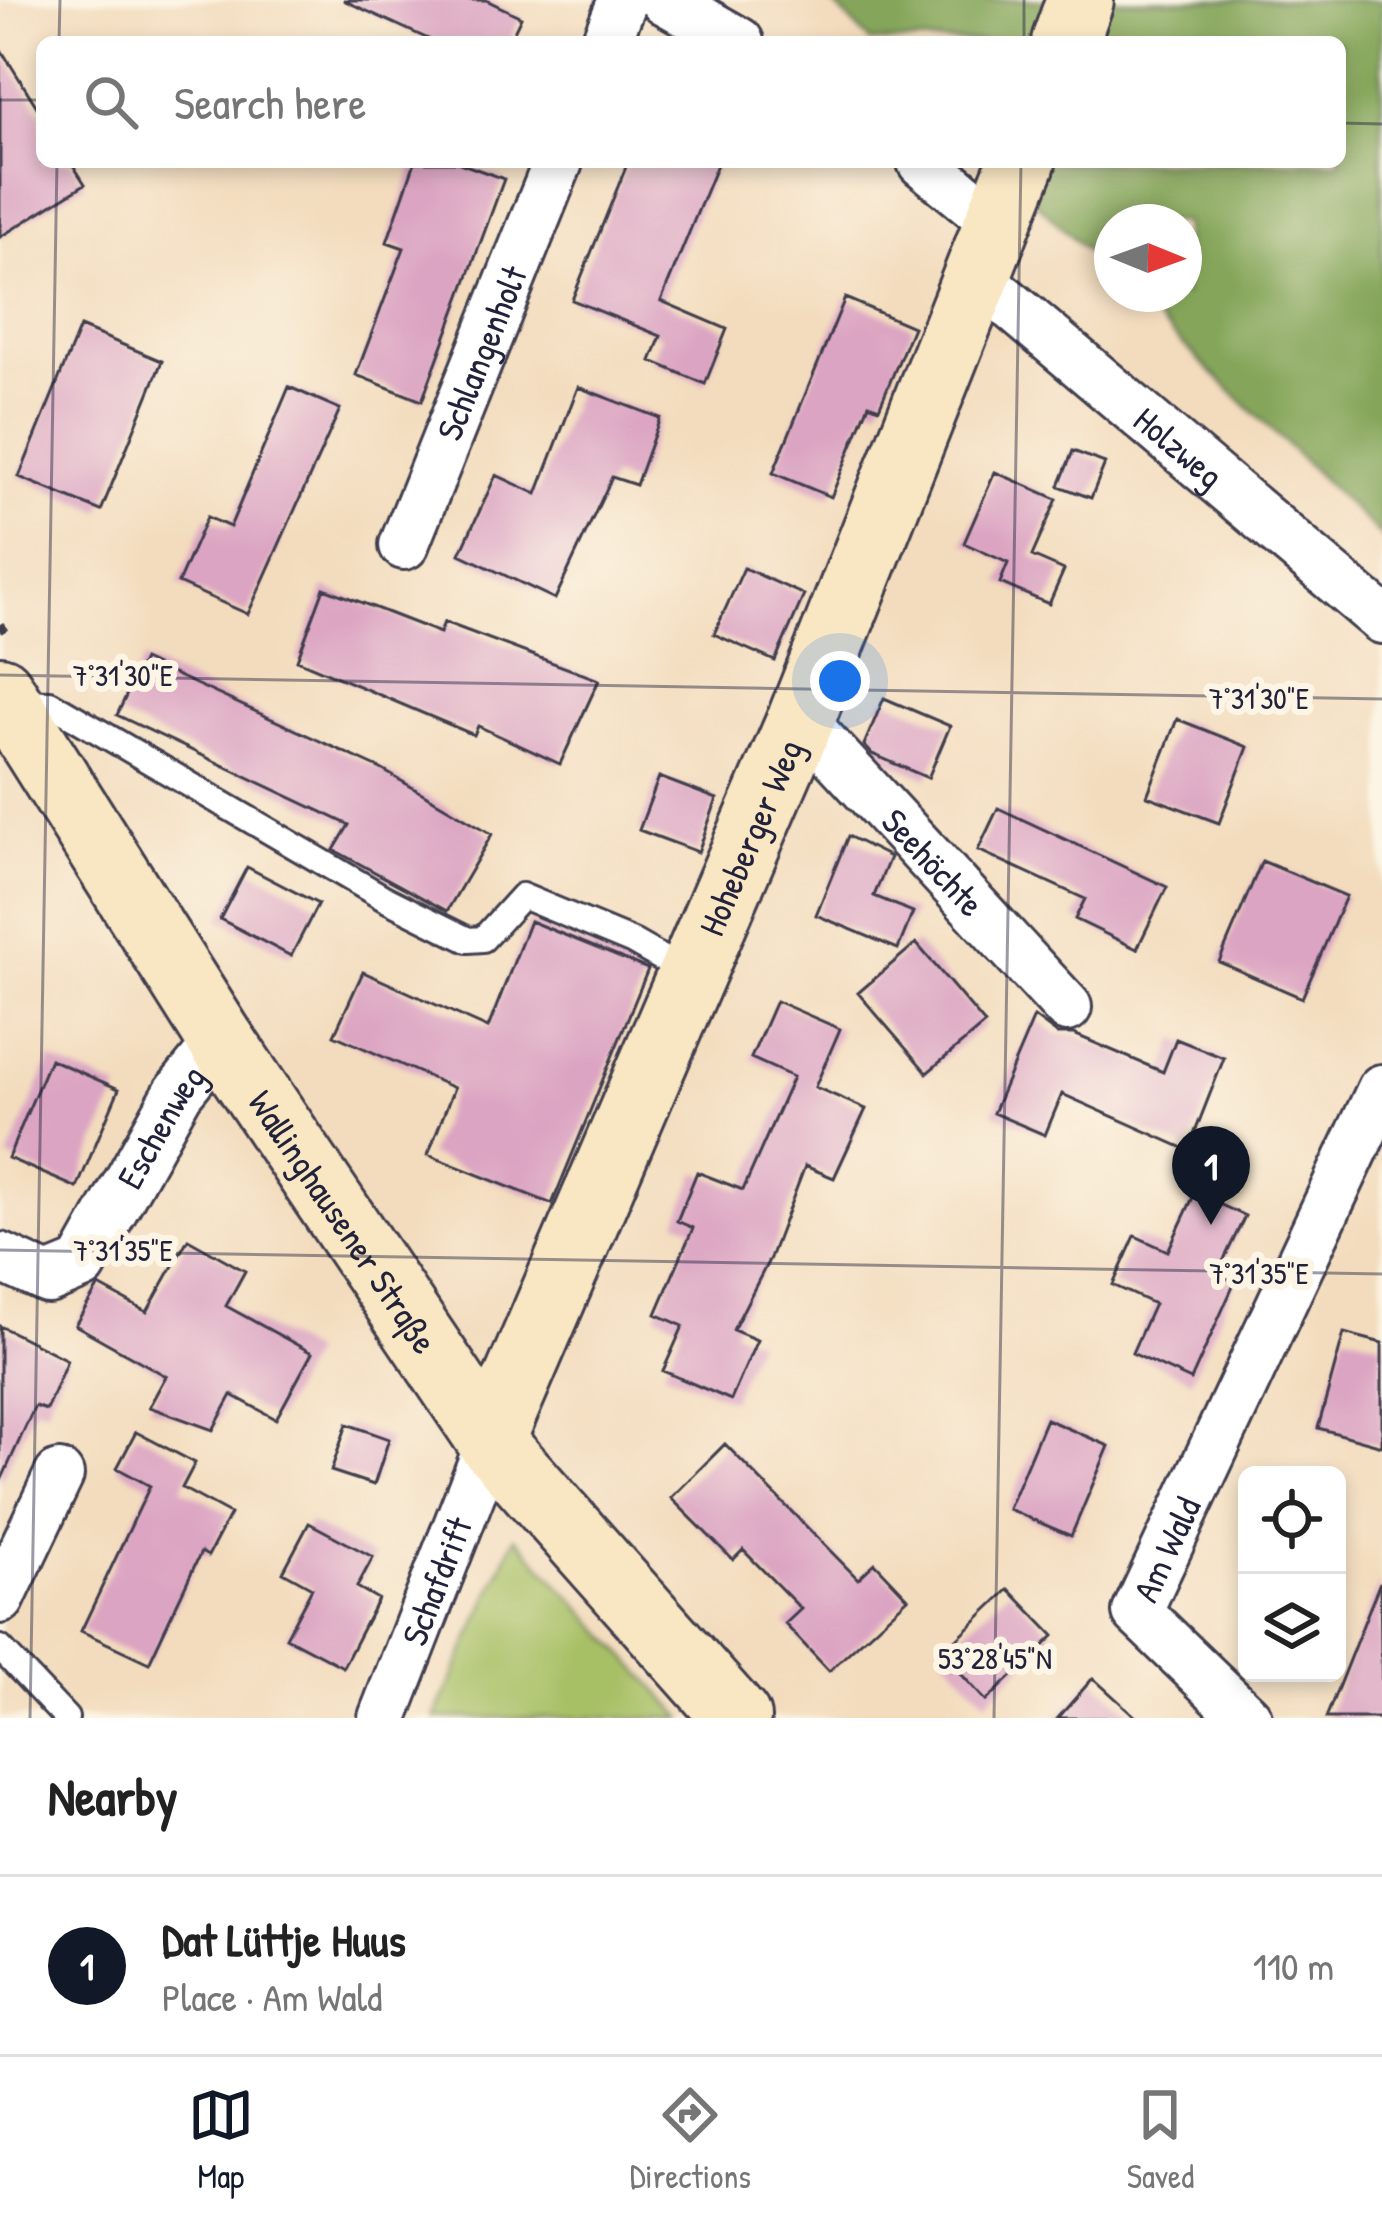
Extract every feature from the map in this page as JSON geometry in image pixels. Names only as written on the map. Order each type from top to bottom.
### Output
[{"type":"street","points":[[608,36],[623,0]]},
{"type":"street","points":[[665,0],[728,36]]},
{"type":"street","points":[[1067,36],[1080,0]]},
{"type":"street","name":"Schlangenholt","points":[[404,545],[556,168]]},
{"type":"street","name":"Holzweg","points":[[926,168],[987,250],[1382,619]]},
{"type":"street","name":"Hoheberger Weg","points":[[490,1442],[801,719],[1020,168]]},
{"type":"street","name":"Wallinghausener Straße","points":[[4,696],[221,1040],[490,1442],[737,1718]]},
{"type":"street","name":"Seehöchte","points":[[801,719],[1067,1007]]},
{"type":"street","name":"Eschenweg","points":[[0,1256],[48,1279],[82,1265],[178,1093],[221,1040]]},
{"type":"street","name":"Am Wald","points":[[1247,1718],[1137,1612],[1367,1169],[1382,1088]]},
{"type":"street","name":"Schafdrift","points":[[383,1718],[490,1442]]},
{"type":"street","points":[[0,1599],[59,1475]]},
{"type":"lane","points":[[4,696],[50,703],[384,898],[468,940],[483,939],[522,896],[632,942],[691,975]]},
{"type":"lane","points":[[0,1648],[66,1718]]},
{"type":"green space","points":[[830,0],[1382,0],[1382,537],[1150,312],[1202,312],[1202,204],[1094,204],[1094,258],[1001,168],[1346,168],[1346,36],[865,36]]},
{"type":"green space","points":[[515,1537],[683,1718],[435,1718]]},
{"type":"building","points":[[343,0],[486,0],[521,17],[512,36],[422,36]]},
{"type":"building","points":[[0,48],[36,105],[36,168],[75,168],[85,184],[0,237]]},
{"type":"building","points":[[413,168],[474,168],[504,179],[422,401],[356,375],[404,248],[387,242]]},
{"type":"building","points":[[626,168],[716,168],[661,301],[727,329],[705,384],[651,361],[661,336],[572,300]]},
{"type":"building","points":[[845,298],[913,327],[879,408],[869,404],[831,497],[773,473]]},
{"type":"building","points":[[80,327],[162,361],[101,511],[19,477]]},
{"type":"building","points":[[289,387],[340,409],[248,614],[178,583],[207,517],[230,527]]},
{"type":"building","points":[[578,387],[660,418],[636,485],[612,477],[555,599],[460,554],[496,475],[537,494]]},
{"type":"building","points":[[1073,451],[1105,463],[1091,498],[1059,486]]},
{"type":"building","points":[[995,472],[1057,499],[1032,556],[1064,570],[1049,604],[1000,583],[1008,563],[964,543]]},
{"type":"building","points":[[744,568],[804,595],[775,661],[714,634]]},
{"type":"building","points":[[324,588],[440,633],[444,622],[599,680],[560,764],[478,726],[474,735],[297,660]]},
{"type":"building","points":[[143,660],[381,769],[492,834],[447,911],[334,850],[349,825],[117,715]]},
{"type":"building","points":[[884,698],[950,726],[928,778],[872,754],[864,745]]},
{"type":"building","points":[[1177,719],[1248,747],[1219,823],[1147,796]]},
{"type":"building","points":[[659,777],[717,799],[698,852],[639,830]]},
{"type":"building","points":[[998,808],[1167,887],[1137,949],[1075,919],[1085,899],[978,850]]},
{"type":"building","points":[[848,836],[890,857],[874,896],[913,912],[898,949],[816,915]]},
{"type":"building","points":[[1262,861],[1346,896],[1302,998],[1219,962]]},
{"type":"building","points":[[247,867],[318,904],[291,956],[220,919]]},
{"type":"building","points":[[530,921],[648,969],[552,1204],[428,1155],[454,1088],[334,1035],[363,972],[488,1028]]},
{"type":"building","points":[[916,943],[985,1024],[927,1073],[858,993]]},
{"type":"building","points":[[776,1001],[840,1029],[815,1087],[866,1109],[834,1178],[805,1166],[770,1258],[733,1330],[757,1340],[731,1400],[663,1371],[683,1326],[656,1314],[693,1228],[677,1221],[697,1172],[743,1190],[793,1077],[751,1058]]},
{"type":"building","points":[[1034,1017],[1057,1034],[1074,1034],[1163,1072],[1176,1039],[1224,1058],[1188,1150],[1062,1094],[1045,1135],[993,1113]]},
{"type":"building","points":[[50,1059],[119,1089],[77,1188],[8,1158]]},
{"type":"building","points":[[1195,1193],[1245,1216],[1217,1274],[1235,1282],[1191,1380],[1132,1353],[1154,1304],[1113,1285],[1135,1236],[1168,1251]]},
{"type":"building","points":[[188,1239],[245,1271],[226,1306],[312,1353],[276,1419],[232,1395],[213,1430],[149,1407],[166,1376],[75,1325],[99,1286],[147,1312]]},
{"type":"building","points":[[0,1326],[67,1360],[46,1410],[35,1406],[0,1483]]},
{"type":"building","points":[[1344,1333],[1382,1343],[1382,1446],[1318,1428]]},
{"type":"building","points":[[1046,1419],[1109,1446],[1071,1536],[1008,1509]]},
{"type":"building","points":[[347,1424],[389,1439],[374,1485],[331,1471]]},
{"type":"building","points":[[136,1432],[195,1463],[182,1488],[230,1514],[208,1556],[201,1552],[149,1663],[81,1631],[150,1486],[117,1468]]},
{"type":"building","points":[[725,1444],[858,1579],[875,1563],[908,1598],[829,1671],[785,1624],[801,1609],[743,1550],[733,1560],[671,1498]]},
{"type":"building","points":[[309,1523],[373,1557],[357,1587],[378,1599],[343,1667],[286,1637],[312,1588],[283,1572]]},
{"type":"building","points":[[1380,1582],[1382,1718],[1326,1718],[1340,1682],[1346,1682],[1346,1668]]},
{"type":"building","points":[[1009,1589],[1054,1636],[986,1701],[942,1653]]},
{"type":"building","points":[[1093,1678],[1137,1718],[1058,1718]]},
{"type":"place","name":"Dat Lüttje Huus","points":[[1211,1225]]}]
